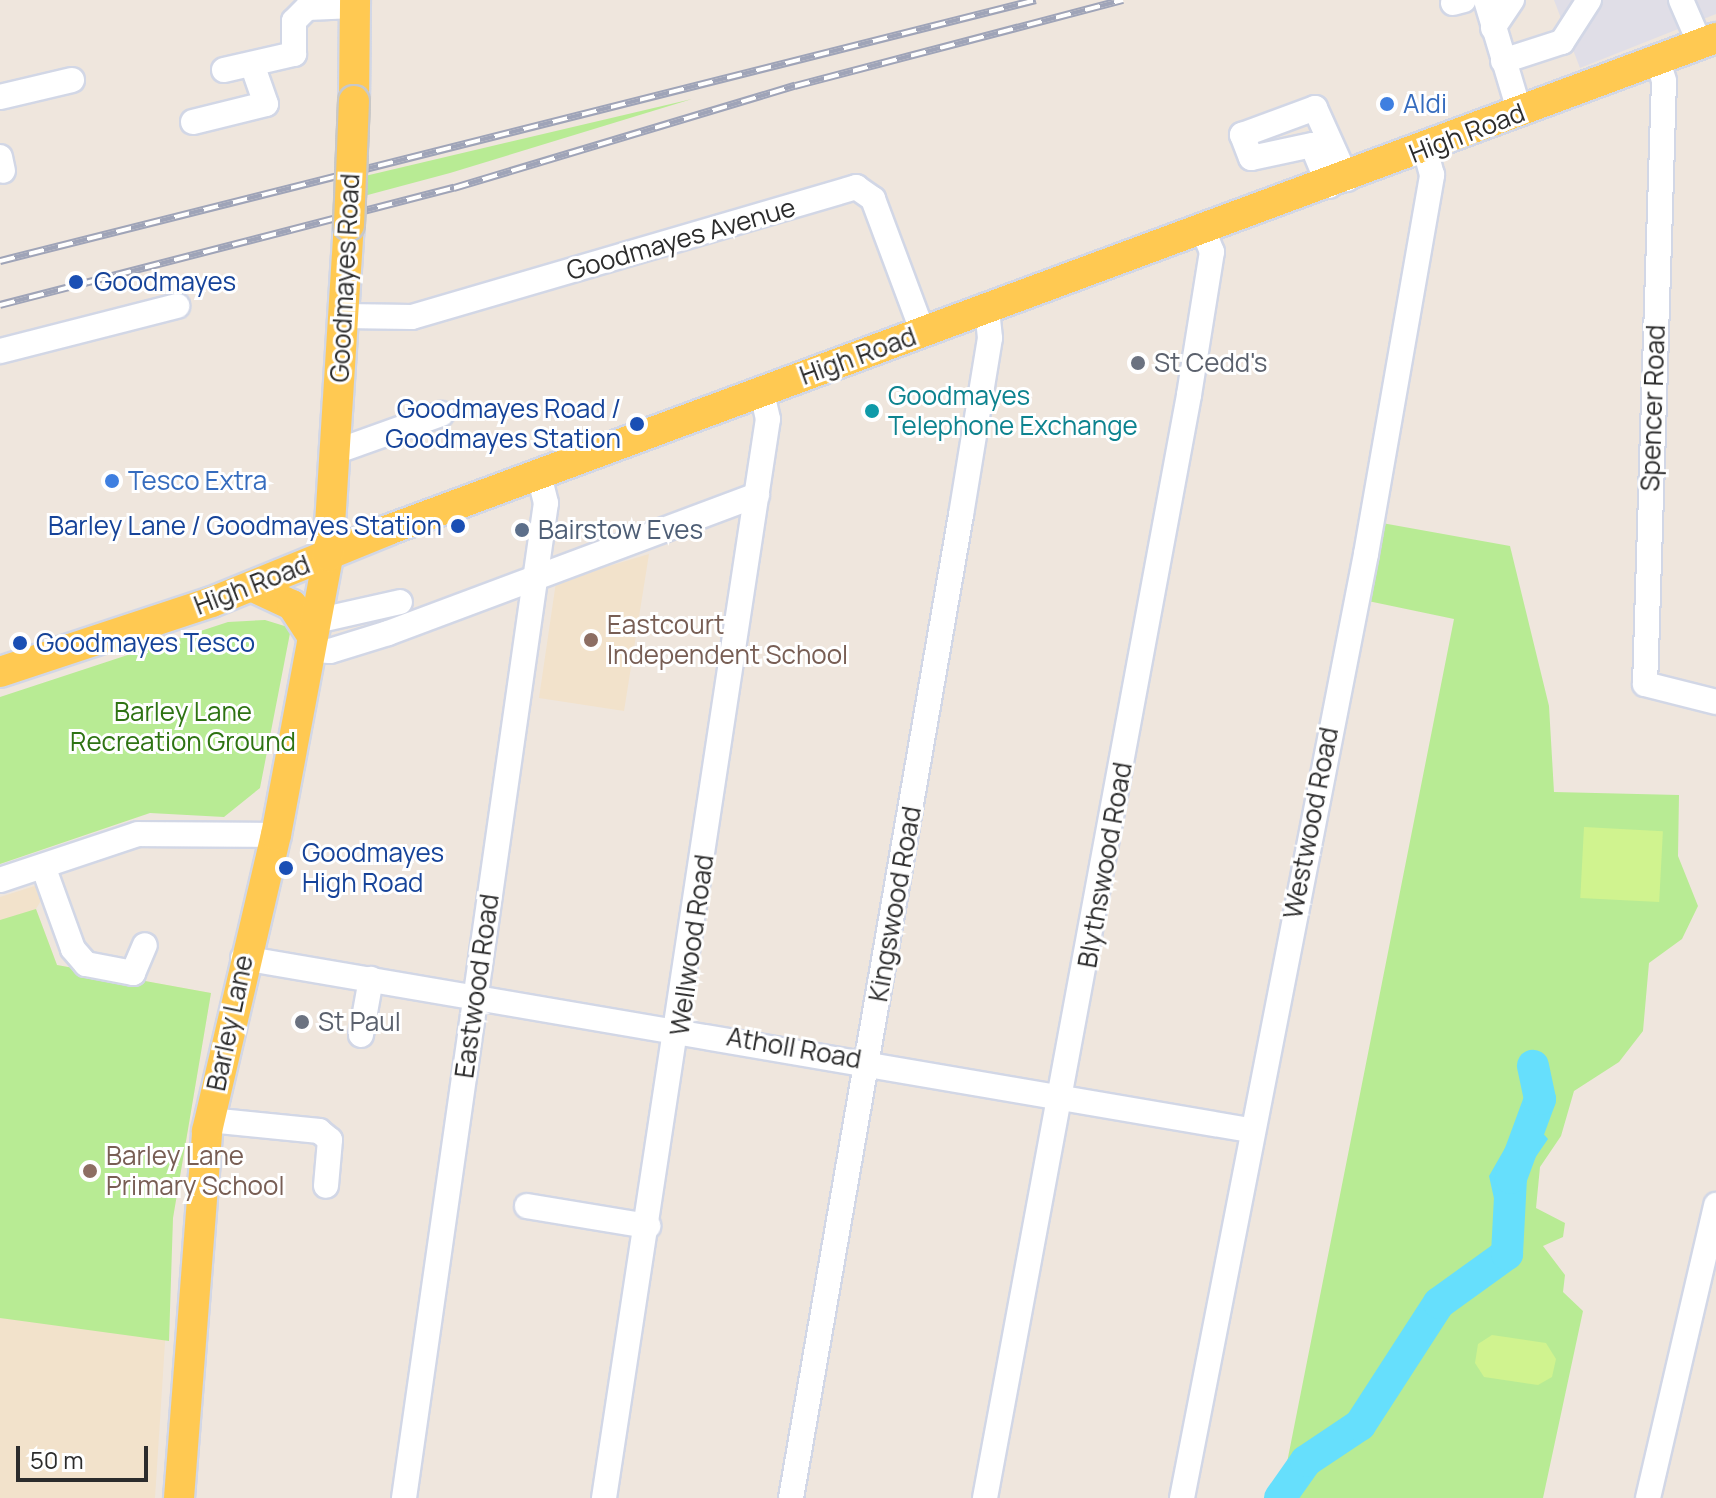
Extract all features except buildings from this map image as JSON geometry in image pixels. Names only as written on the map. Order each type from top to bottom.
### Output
[{"type":"main road","name":"Goodmayes Road","points":[[328,556],[349,225],[355,3]]},
{"type":"main road","name":"High Road","points":[[0,672],[253,587],[539,474],[1204,232],[1708,41]]},
{"type":"main road","name":"Barley Lane","points":[[179,1498],[209,1120],[243,958],[276,835],[328,556]]},
{"type":"main road","points":[[253,587],[292,605],[313,636]]},
{"type":"street","points":[[1486,0],[1520,113]]},
{"type":"street","points":[[1493,28],[1512,0]]},
{"type":"street","points":[[1503,61],[1562,42],[1589,0]]},
{"type":"street","points":[[1681,0],[1708,41]]},
{"type":"street","points":[[224,70],[294,54],[294,21],[307,8],[355,3]]},
{"type":"street","name":"Spencer Road","points":[[1658,60],[1664,81],[1645,684],[1716,702]]},
{"type":"street","points":[[193,122],[266,104],[252,64]]},
{"type":"street","points":[[0,97],[72,80]]},
{"type":"street","name":"Westwood Road","points":[[1182,1498],[1249,1130],[1366,554],[1432,175],[1425,149]]},
{"type":"street","name":"Goodmayes Avenue","points":[[344,316],[412,317],[856,187],[873,199],[923,333]]},
{"type":"street","name":"Blythswood Road","points":[[985,1498],[1064,1098],[1211,258],[1204,232]]},
{"type":"street","points":[[0,351],[177,306]]},
{"type":"street","name":"Kingswood Road","points":[[791,1498],[869,1061],[990,338],[987,309]]},
{"type":"street","name":"Wellwood Road","points":[[604,1498],[680,1029],[768,419],[762,392]]},
{"type":"street","points":[[335,452],[441,414]]},
{"type":"street","name":"Eastwood Road","points":[[404,1498],[546,503],[539,474]]},
{"type":"street","points":[[313,636],[343,649],[534,575],[757,495]]},
{"type":"street","points":[[313,636],[400,602]]},
{"type":"street","points":[[0,880],[138,834],[276,835]]},
{"type":"street","points":[[43,866],[73,949],[86,964],[133,973],[145,945]]},
{"type":"street","name":"Atholl Road","points":[[243,958],[869,1061],[1249,1130]]},
{"type":"street","points":[[361,1035],[371,979]]},
{"type":"street","points":[[209,1120],[319,1131],[330,1140],[326,1186]]},
{"type":"street","points":[[1648,1498],[1716,1205]]},
{"type":"street","points":[[527,1206],[648,1226]]},
{"type":"shaded area","points":[[1554,0],[1716,0],[1716,14],[1580,68]]},
{"type":"shaded area","name":"Eastcourt Independent School","points":[[649,554],[624,711],[539,698],[556,582]]},
{"type":"shaded area","name":"Barley Lane Primary School","points":[[41,884],[46,892],[36,909],[57,965],[211,993],[173,1218],[155,1498],[0,1498],[0,897]]},
{"type":"green space","points":[[692,99],[450,173],[364,196],[365,176]]},
{"type":"green space","points":[[1382,523],[1510,546],[1549,706],[1554,792],[1679,795],[1678,856],[1698,906],[1682,939],[1649,963],[1643,1031],[1619,1062],[1574,1091],[1561,1136],[1540,1167],[1536,1208],[1565,1223],[1563,1237],[1543,1246],[1565,1275],[1563,1292],[1583,1311],[1543,1498],[1280,1498],[1454,619],[1368,601]]},
{"type":"green space","name":"Barley Lane Recreation Ground","points":[[265,620],[291,628],[260,788],[224,817],[150,813],[0,864],[0,697],[228,622]]},
{"type":"green space","points":[[1584,827],[1663,831],[1659,902],[1580,898]]},
{"type":"green space","name":"Barley Lane Primary School","points":[[36,909],[57,965],[211,993],[173,1218],[169,1341],[0,1318],[0,920]]},
{"type":"green space","points":[[1492,1335],[1546,1343],[1556,1359],[1552,1377],[1538,1385],[1484,1377],[1475,1363],[1478,1344]]},
{"type":"water","points":[[1540,1130],[1548,1139],[1522,1177],[1518,1218],[1499,1221],[1489,1176],[1513,1134]]},
{"type":"waterway","points":[[1280,1498],[1306,1461],[1360,1425],[1439,1303],[1507,1254],[1511,1178],[1540,1099],[1533,1066]]},
{"type":"railway","points":[[0,261],[1036,0]]},
{"type":"railway","points":[[0,305],[454,188],[795,86],[1123,0]]},
{"type":"place","name":"Aldi","points":[[1387,104]]},
{"type":"place","name":"Goodmayes","points":[[76,282]]},
{"type":"place","name":"St Cedd's","points":[[1138,363]]},
{"type":"place","name":"Goodmayes Telephone Exchange","points":[[872,411]]},
{"type":"place","name":"Goodmayes Road / Goodmayes Station","points":[[637,424]]},
{"type":"place","name":"Tesco Extra","points":[[112,481]]},
{"type":"place","name":"Barley Lane / Goodmayes Station","points":[[458,526]]},
{"type":"place","name":"Bairstow Eves","points":[[522,530]]},
{"type":"place","name":"Eastcourt Independent School","points":[[591,640]]},
{"type":"place","name":"Goodmayes Tesco","points":[[20,643]]},
{"type":"place","name":"Goodmayes High Road","points":[[286,868]]},
{"type":"place","name":"St Paul","points":[[302,1022]]},
{"type":"place","name":"Barley Lane Primary School","points":[[90,1171]]}]
